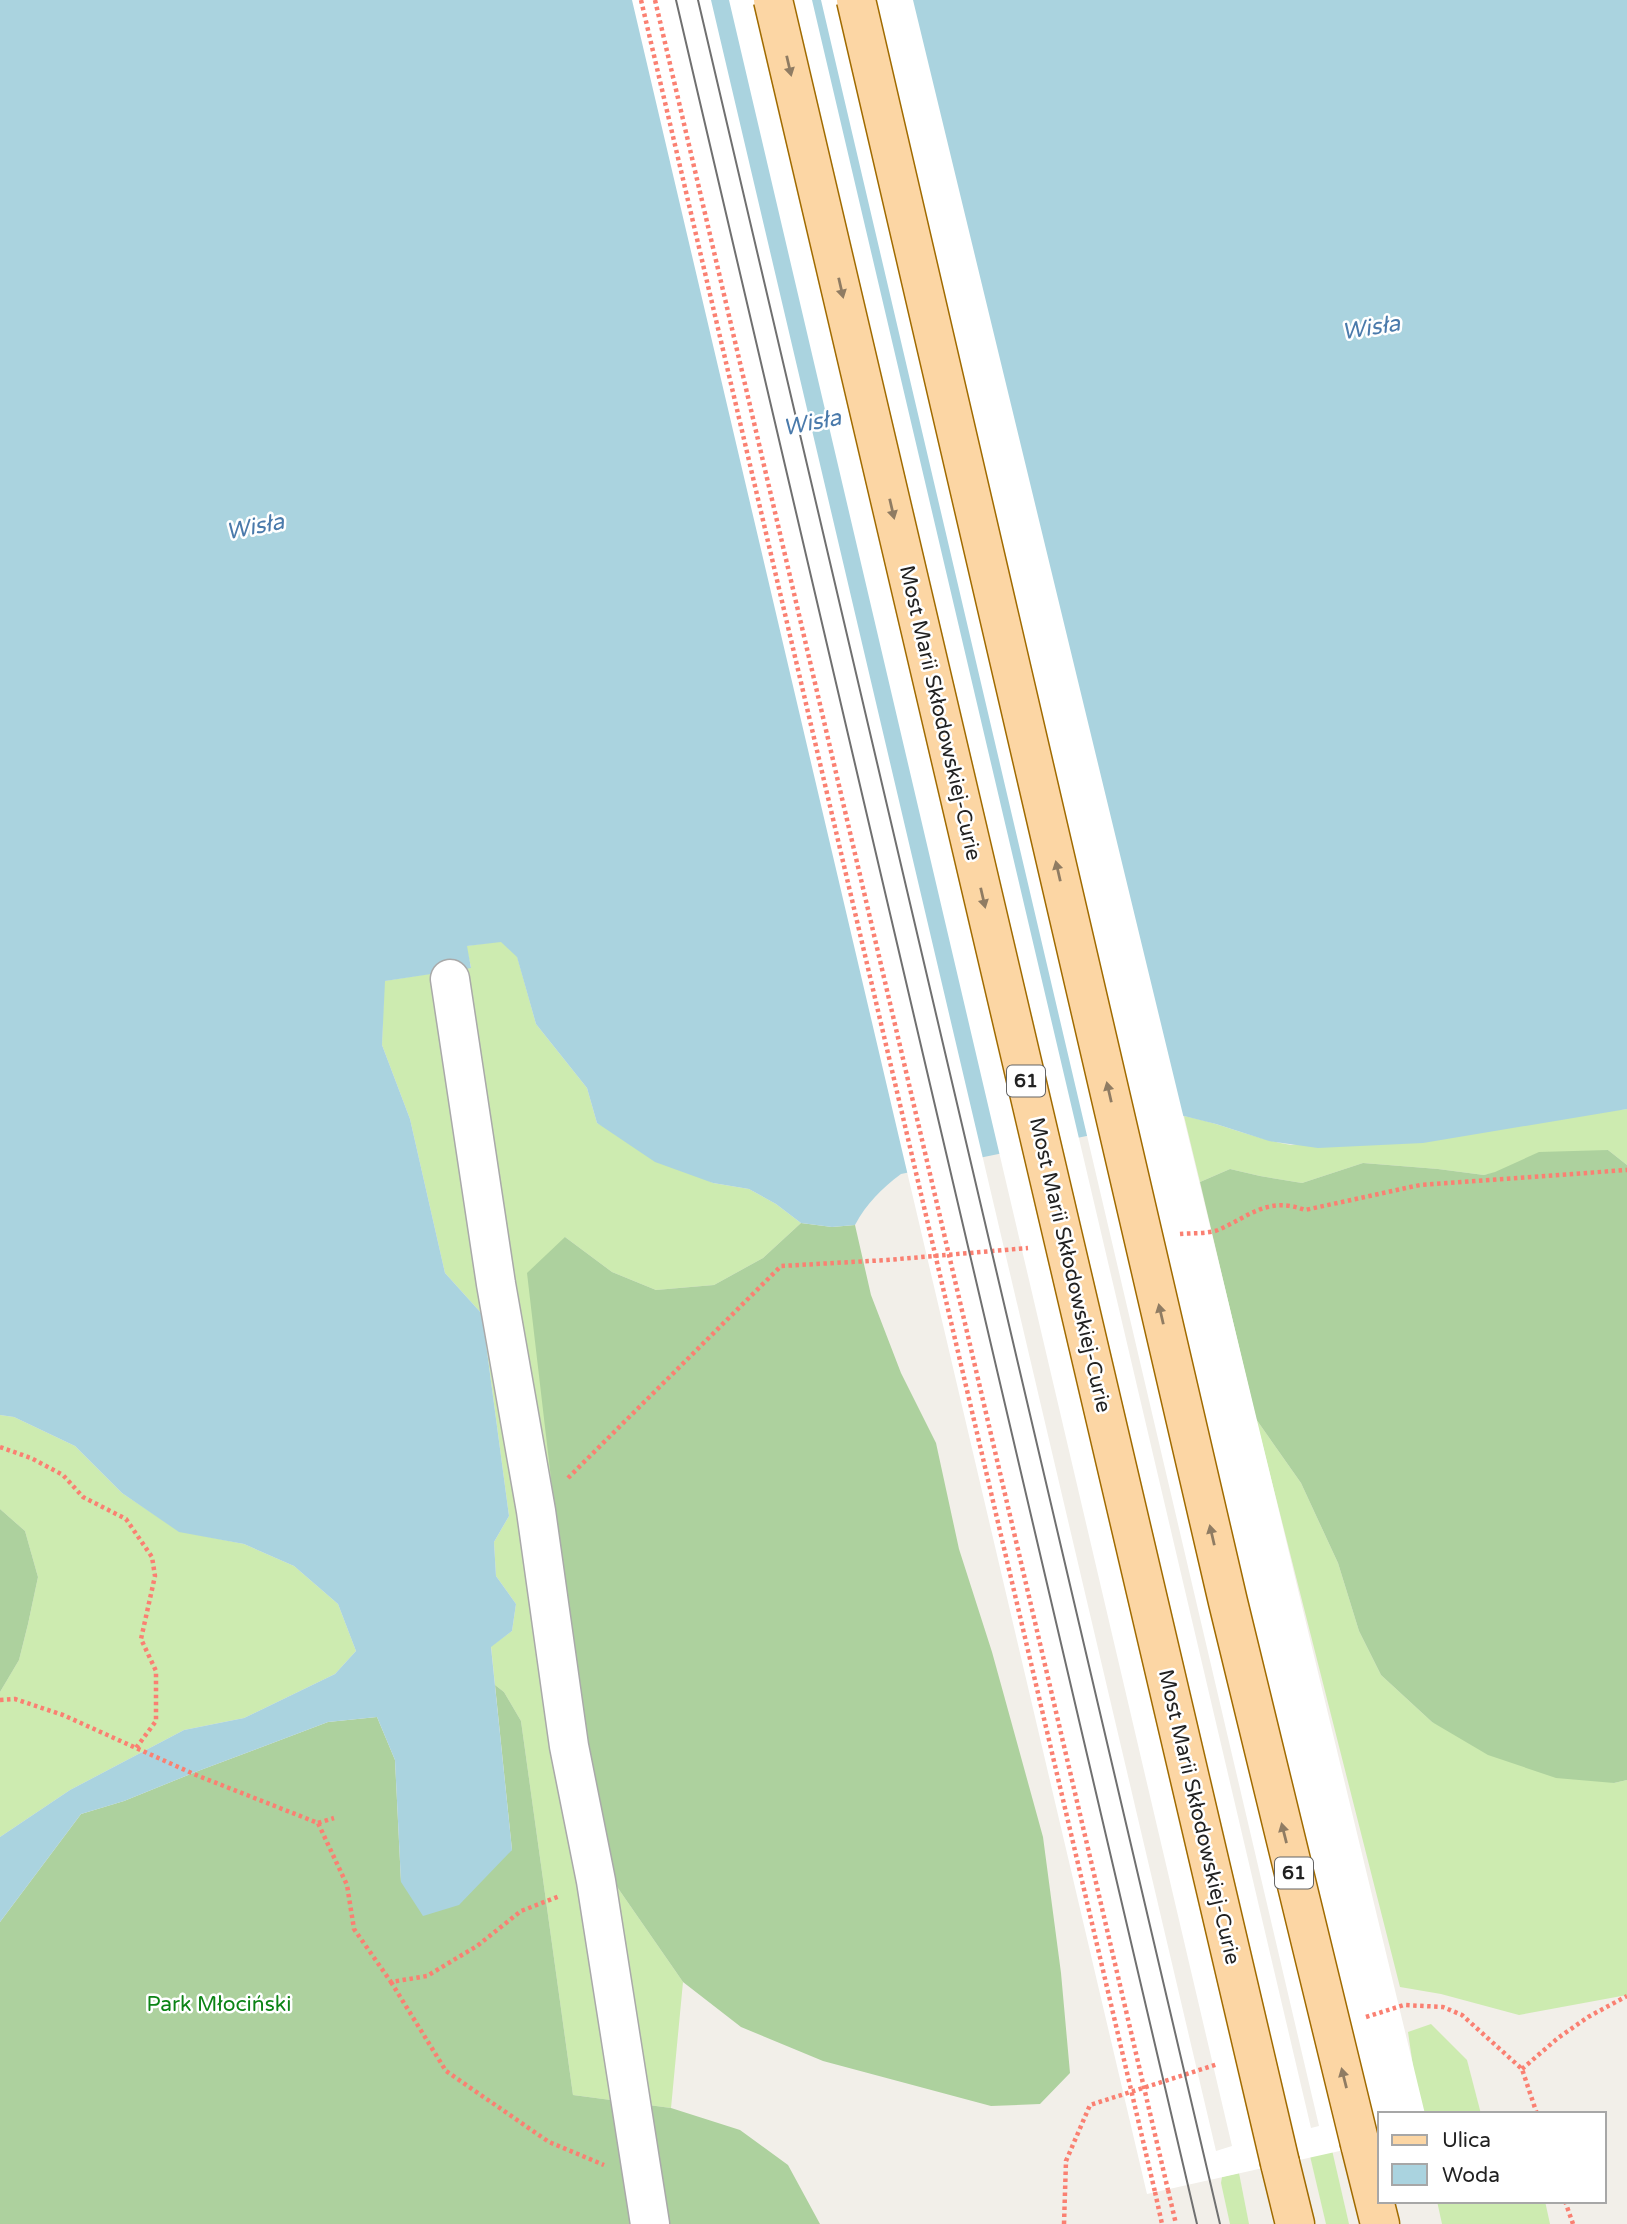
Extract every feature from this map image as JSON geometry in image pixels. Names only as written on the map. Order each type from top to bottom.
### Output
[{"type":"main road","name":"Most Marii Skłodowskiej-Curie","points":[[773,0],[1295,2224]]},
{"type":"main road","name":"61","points":[[856,0],[1222,1575],[1380,2224]]},
{"type":"lane","points":[[450,979],[496,1284],[536,1511],[569,1746],[596,1881],[650,2224]]},
{"type":"path","points":[[641,0],[1162,2224]]},
{"type":"path","points":[[655,0],[1176,2224]]},
{"type":"path","points":[[0,1447],[31,1458],[63,1475],[83,1497],[126,1519],[152,1557],[155,1576],[142,1639],[156,1671],[156,1721],[136,1748]]},
{"type":"path","points":[[0,1700],[15,1699],[63,1715],[196,1775],[318,1823],[334,1818]]},
{"type":"path","points":[[318,1823],[347,1885],[354,1929],[391,1982],[446,2071],[549,2142],[643,2182]]},
{"type":"path","points":[[391,1982],[427,1976],[477,1946],[522,1911],[596,1881]]},
{"type":"path","points":[[1535,2112],[1522,2070],[1558,2038],[1588,2017],[1627,1996]]},
{"type":"path","points":[[1064,2224],[1066,2161],[1090,2105]]},
{"type":"path","points":[[1566,2203],[1573,2224]]},
{"type":"green space","points":[[501,941],[517,956],[536,1024],[587,1088],[597,1123],[713,1183],[749,1189],[776,1204],[801,1223],[763,1258],[714,1285],[656,1290],[612,1272],[565,1237],[595,1855],[683,1982],[671,2108],[573,2095],[521,1721],[504,1692],[495,1685],[491,1646],[512,1631],[516,1604],[496,1576],[494,1542],[509,1516],[482,1314],[445,1273],[410,1119],[382,1045],[384,981],[471,967],[466,946]]},
{"type":"green space","points":[[1627,1109],[1627,1165],[1608,1150],[1484,1175],[1363,1163],[1302,1183],[1230,1169],[1200,1182],[1184,1116],[1291,1145]]},
{"type":"green space","points":[[1608,1150],[1627,1165],[1627,1780],[1614,1783],[1556,1778],[1488,1755],[1432,1722],[1381,1675],[1359,1631],[1338,1563],[1301,1483],[1256,1419],[1200,1182],[1230,1169],[1302,1183],[1363,1163],[1484,1175],[1539,1152]]},
{"type":"green space","points":[[801,1223],[832,1227],[855,1225],[871,1295],[901,1373],[936,1443],[959,1549],[992,1652],[1043,1837],[1061,1973],[1070,2073],[1040,2104],[991,2106],[823,2061],[741,2027],[683,1982],[595,1855],[527,1273],[565,1237],[612,1272],[656,1290],[714,1285],[763,1258]]},
{"type":"green space","points":[[0,1415],[14,1417],[75,1446],[122,1493],[179,1531],[244,1544],[294,1566],[338,1604],[356,1651],[335,1674],[244,1718],[184,1730],[70,1790],[0,1837],[0,1692],[19,1660],[38,1577],[25,1531],[0,1509]]},
{"type":"green space","points":[[1256,1419],[1301,1483],[1338,1563],[1359,1631],[1381,1675],[1432,1722],[1614,1783],[1627,1780],[1627,1995],[1519,2015],[1441,1994],[1400,1987]]},
{"type":"green space","points":[[0,1509],[25,1531],[38,1577],[19,1660],[0,1692]]},
{"type":"green space","name":"Park Młociński","points":[[495,1685],[504,1692],[521,1721],[573,2095],[671,2108],[740,2130],[788,2165],[820,2224],[0,2224],[0,1922],[81,1814],[124,1801],[328,1722],[377,1717],[395,1760],[401,1882],[512,1850]]},
{"type":"green space","points":[[1431,2024],[1467,2060],[1480,2112],[1420,2112],[1408,2032]]},
{"type":"green space","points":[[1332,2150],[1349,2224],[1326,2224],[1310,2156]]},
{"type":"green space","points":[[1239,2173],[1249,2224],[1230,2224],[1221,2183],[1222,2177]]},
{"type":"green space","points":[[1437,2203],[1545,2203],[1550,2224],[1442,2224]]},
{"type":"water","name":"Wisła","points":[[0,0],[1627,0],[1627,1109],[1423,1143],[1318,1148],[1269,1141],[1184,1116],[901,1174],[875,1197],[855,1225],[832,1227],[801,1223],[776,1204],[749,1189],[713,1183],[655,1162],[597,1123],[587,1088],[536,1024],[517,957],[501,942],[467,946],[471,968],[385,981],[382,1045],[410,1119],[445,1273],[482,1314],[509,1516],[494,1542],[496,1576],[516,1604],[512,1631],[491,1647],[512,1850],[459,1905],[423,1916],[401,1882],[395,1760],[377,1717],[328,1722],[124,1801],[81,1814],[0,1922],[0,1837],[70,1790],[184,1730],[244,1718],[335,1674],[356,1651],[338,1604],[294,1566],[244,1544],[179,1532],[122,1493],[75,1446],[14,1417],[0,1415]]},
{"type":"pier","points":[[632,0],[711,0],[1216,2151],[1232,2146],[729,0],[812,0],[1311,2128],[1319,2126],[821,0],[913,0],[1425,2112],[1378,2112],[1378,2142],[1147,2194]]},
{"type":"tram line","points":[[676,0],[1197,2224]]},
{"type":"tram line","points":[[698,0],[1220,2224]]}]
